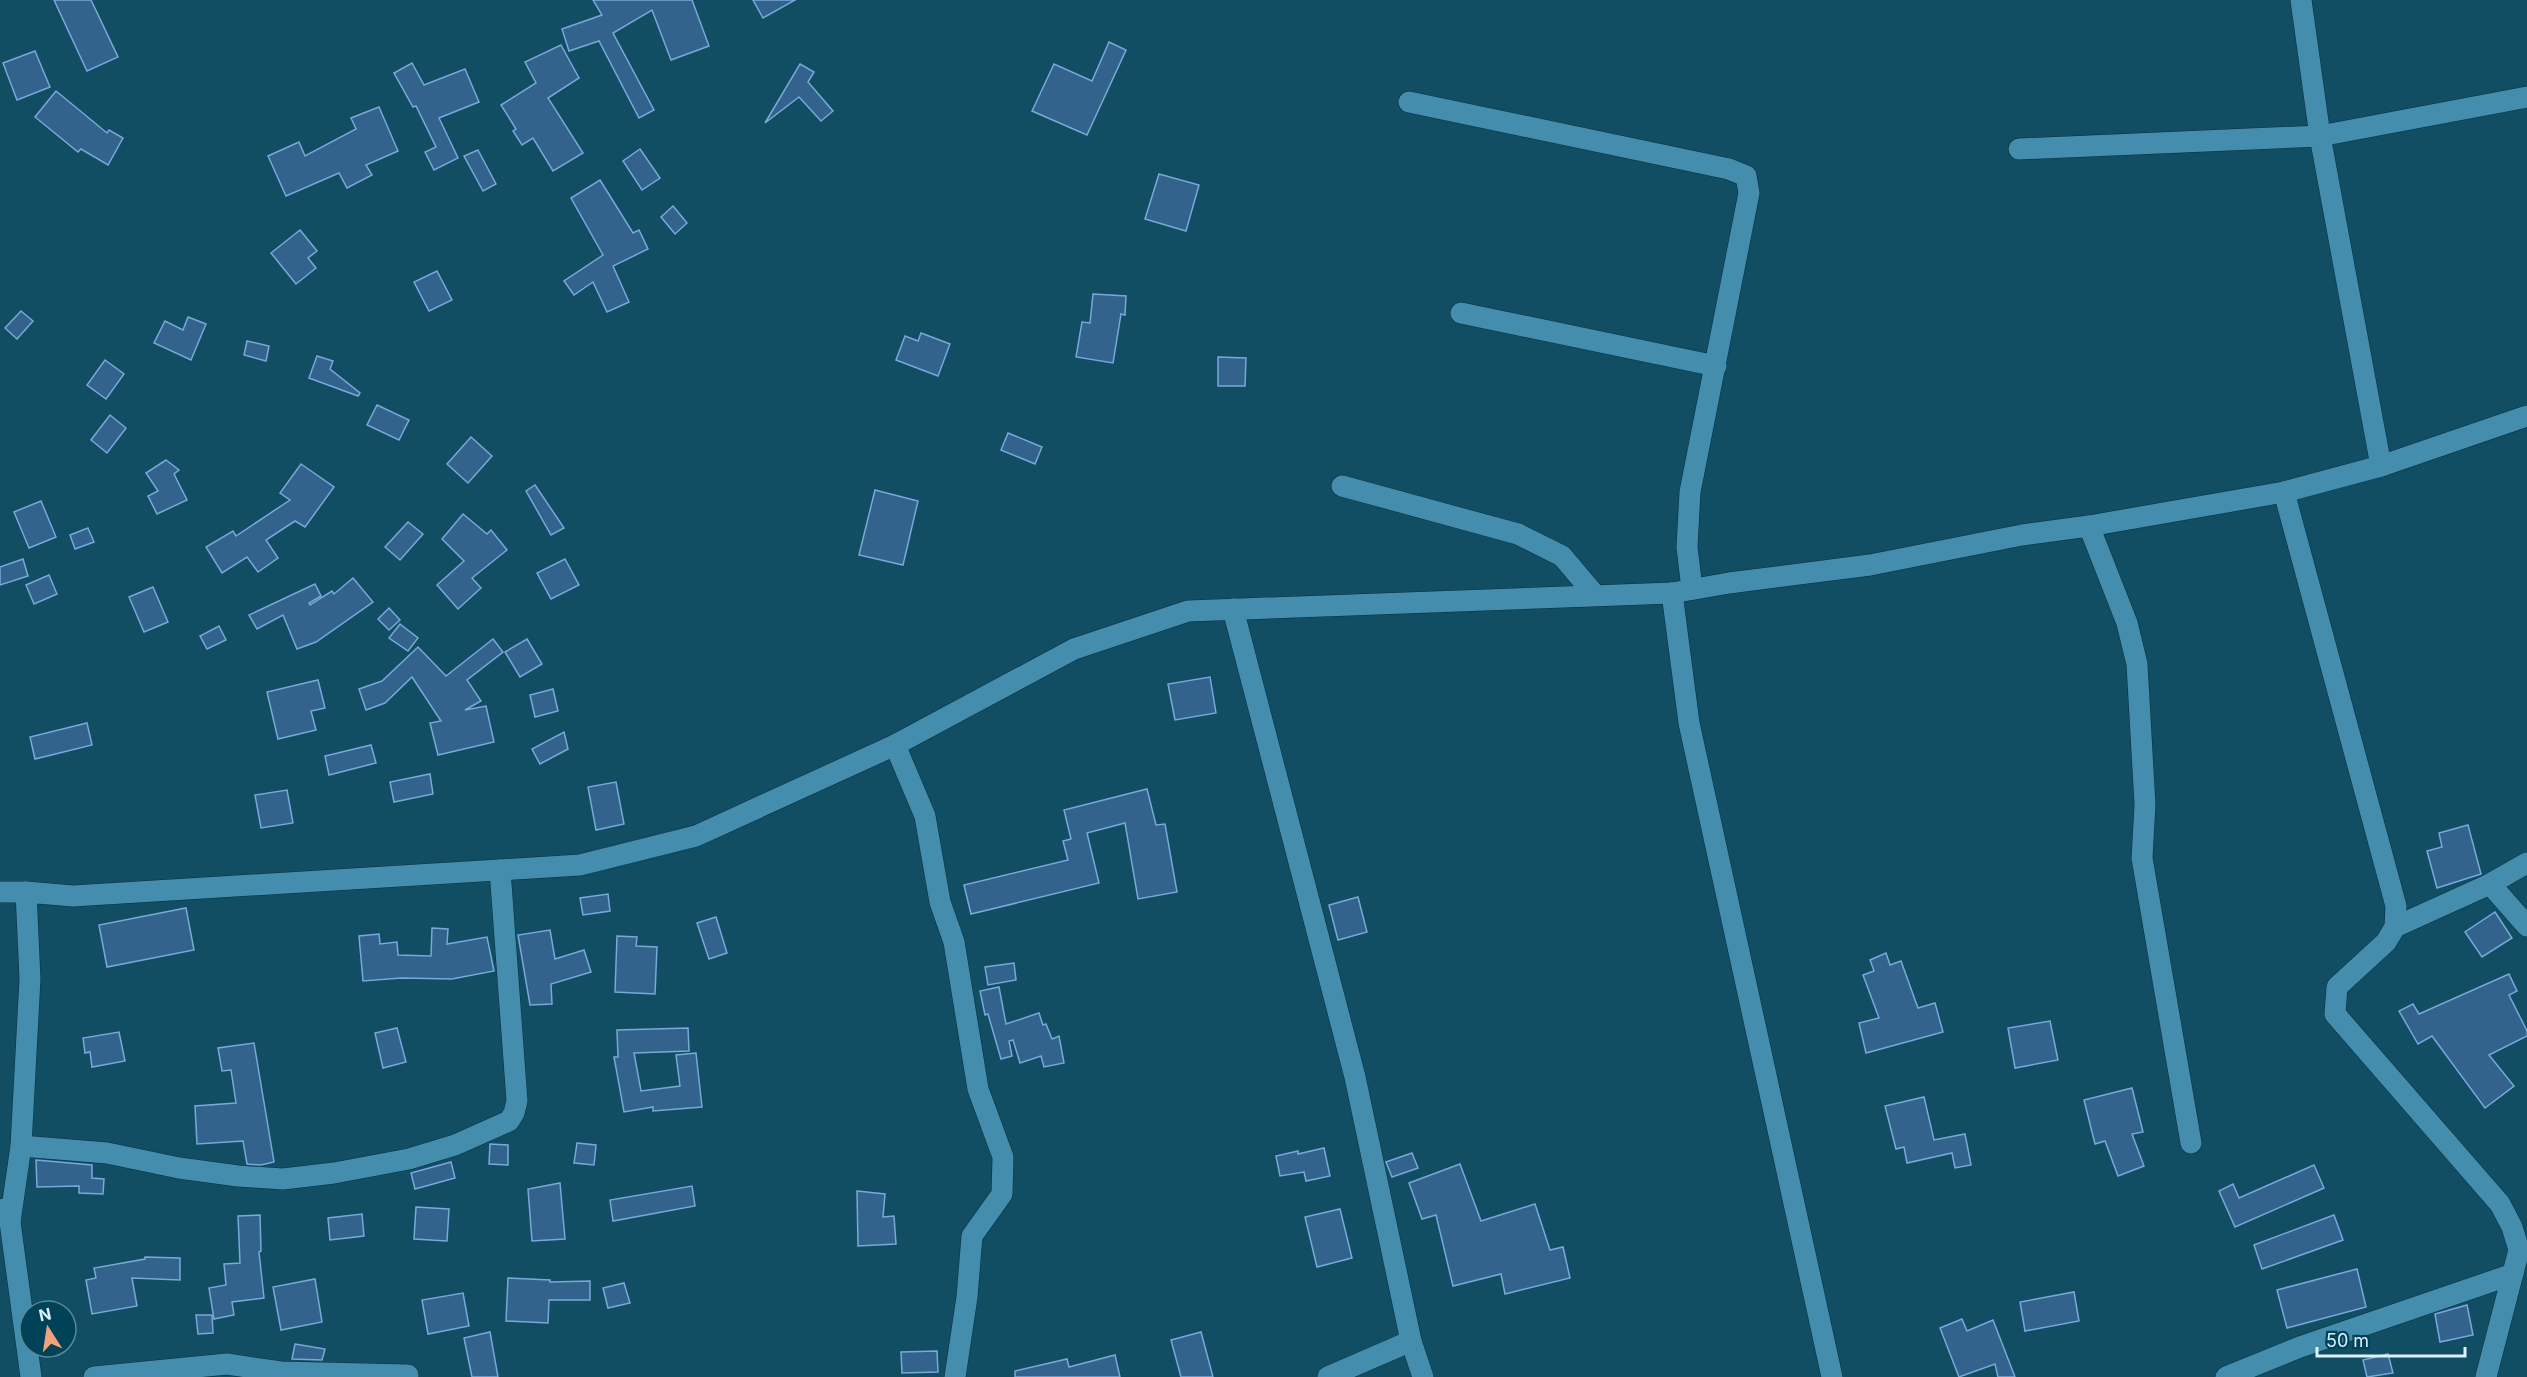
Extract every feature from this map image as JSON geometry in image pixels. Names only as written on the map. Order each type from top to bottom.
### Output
[{"type":"street","points":[[2301,0],[2320,136],[2381,466]]},
{"type":"street","points":[[2019,149],[2320,136],[2527,97]]},
{"type":"street","points":[[1410,102],[1729,168],[1746,176],[1749,193],[1690,492],[1682,591],[1689,723],[1832,1377]]},
{"type":"street","points":[[1461,313],[1716,366]]},
{"type":"street","points":[[0,892],[96,895],[579,865],[696,836],[895,745],[1074,649],[1188,611],[1682,591],[1870,565],[2022,535],[2089,526],[2284,492],[2381,466],[2527,416]]},
{"type":"street","points":[[1342,486],[1518,534],[1562,556],[1595,595]]},
{"type":"street","points":[[2284,492],[2396,906],[2395,927],[2386,942],[2337,987],[2335,1014],[2500,1204],[2523,1250],[2513,1274],[2486,1377]]},
{"type":"street","points":[[2089,526],[2127,623],[2137,664],[2145,805],[2142,858],[2191,1143]]},
{"type":"street","points":[[1233,609],[1355,1077],[1411,1341],[1423,1377]]},
{"type":"street","points":[[895,745],[925,816],[940,902],[954,942],[978,1089],[1003,1157],[1002,1194],[972,1236],[967,1297],[955,1377]]},
{"type":"street","points":[[2395,927],[2490,884],[2527,863]]},
{"type":"street","points":[[21,1146],[107,1153],[191,1170],[283,1179],[409,1160],[455,1145],[509,1121],[517,1101],[500,870]]},
{"type":"street","points":[[2490,884],[2527,926]]},
{"type":"street","points":[[10,1222],[21,1146],[30,978],[26,892]]},
{"type":"street","points":[[0,1199],[10,1222],[31,1377]]},
{"type":"street","points":[[2226,1377],[2300,1347],[2513,1274]]},
{"type":"street","points":[[1328,1377],[1411,1341]]},
{"type":"street","points":[[94,1377],[227,1364],[281,1372],[408,1375]]},
{"type":"building","points":[[54,0],[91,0],[118,57],[87,71]]},
{"type":"building","points":[[593,0],[692,0],[709,46],[671,60],[652,10],[613,33],[654,110],[639,118],[599,41],[569,51],[562,29],[602,15]]},
{"type":"building","points":[[753,0],[795,0],[763,18]]},
{"type":"building","points":[[1109,42],[1126,50],[1087,135],[1032,111],[1054,64],[1092,81]]},
{"type":"building","points":[[561,45],[579,78],[548,98],[583,153],[553,171],[533,138],[522,145],[513,131],[516,129],[501,105],[536,83],[525,62]]},
{"type":"building","points":[[35,51],[50,87],[17,100],[3,63]]},
{"type":"building","points":[[412,63],[424,85],[465,69],[479,102],[439,118],[458,158],[434,170],[425,152],[436,147],[416,106],[413,107],[394,73]]},
{"type":"building","points":[[800,64],[814,72],[808,82],[833,111],[821,121],[799,97],[765,123]]},
{"type":"building","points":[[56,91],[107,133],[109,130],[123,138],[108,165],[81,149],[78,152],[35,117]]},
{"type":"building","points":[[379,107],[398,151],[366,165],[372,175],[347,188],[339,173],[286,196],[268,156],[299,142],[305,156],[356,129],[351,118]]},
{"type":"building","points":[[640,149],[660,178],[642,190],[623,161]]},
{"type":"building","points":[[478,150],[496,184],[483,191],[464,156]]},
{"type":"building","points":[[1159,174],[1199,185],[1186,231],[1145,219]]},
{"type":"building","points":[[600,180],[633,233],[639,230],[648,249],[613,266],[629,302],[607,312],[593,282],[574,295],[564,281],[603,255],[571,198]]},
{"type":"building","points":[[673,206],[687,223],[675,234],[661,217]]},
{"type":"building","points":[[300,230],[317,251],[308,258],[316,268],[296,284],[271,253]]},
{"type":"building","points":[[437,271],[452,300],[429,311],[414,282]]},
{"type":"building","points":[[1093,294],[1126,296],[1125,315],[1121,314],[1113,363],[1076,357],[1082,322],[1090,323]]},
{"type":"building","points":[[21,311],[33,321],[17,339],[5,328]]},
{"type":"building","points":[[188,317],[206,324],[191,360],[154,343],[165,321],[183,330]]},
{"type":"building","points":[[921,333],[950,344],[938,376],[896,360],[905,336],[918,341]]},
{"type":"building","points":[[247,341],[269,346],[266,361],[244,355]]},
{"type":"building","points":[[317,356],[333,361],[330,369],[360,393],[358,396],[309,378]]},
{"type":"building","points":[[1218,357],[1246,358],[1245,386],[1218,386]]},
{"type":"building","points":[[105,360],[124,374],[106,399],[87,385]]},
{"type":"building","points":[[377,405],[409,420],[399,440],[367,425]]},
{"type":"building","points":[[110,415],[126,428],[107,453],[91,440]]},
{"type":"building","points":[[1008,433],[1042,447],[1035,464],[1001,450]]},
{"type":"building","points":[[471,437],[492,456],[468,483],[447,464]]},
{"type":"building","points":[[166,460],[179,470],[174,474],[187,500],[157,514],[148,496],[158,491],[146,473]]},
{"type":"building","points":[[301,464],[334,487],[305,527],[295,521],[266,540],[278,558],[258,572],[247,557],[222,573],[206,547],[233,531],[236,536],[290,500],[280,493]]},
{"type":"building","points":[[535,485],[564,528],[551,535],[526,491]]},
{"type":"building","points":[[875,490],[918,501],[903,565],[859,555]]},
{"type":"building","points":[[41,501],[56,537],[29,548],[14,512]]},
{"type":"building","points":[[463,514],[487,534],[491,530],[507,550],[472,578],[481,588],[458,609],[437,585],[464,561],[442,539]]},
{"type":"building","points":[[408,522],[423,534],[400,560],[385,547]]},
{"type":"building","points":[[88,528],[94,542],[75,549],[70,535]]},
{"type":"building","points":[[23,559],[28,576],[0,585],[0,567]]},
{"type":"building","points":[[565,559],[579,585],[551,599],[537,573]]},
{"type":"building","points":[[49,575],[57,594],[34,604],[26,585]]},
{"type":"building","points":[[353,578],[373,602],[316,642],[297,649],[283,615],[257,629],[249,615],[315,584],[321,596],[309,603],[310,605],[332,591],[334,594]]},
{"type":"building","points":[[153,587],[168,622],[144,632],[129,597]]},
{"type":"building","points":[[389,608],[400,620],[389,630],[378,619]]},
{"type":"building","points":[[400,624],[418,638],[408,651],[389,638]]},
{"type":"building","points":[[219,626],[226,640],[207,649],[200,636]]},
{"type":"building","points":[[493,639],[503,652],[467,680],[481,701],[465,710],[486,706],[494,742],[438,755],[430,723],[441,721],[412,677],[385,703],[366,710],[359,689],[382,681],[418,647],[446,676]]},
{"type":"building","points":[[527,639],[542,664],[520,677],[505,652]]},
{"type":"building","points":[[1210,677],[1216,713],[1175,720],[1168,684]]},
{"type":"building","points":[[318,680],[325,708],[311,711],[316,730],[278,739],[267,692]]},
{"type":"building","points":[[553,689],[558,711],[535,717],[530,695]]},
{"type":"building","points":[[87,723],[92,745],[35,759],[30,737]]},
{"type":"building","points":[[564,732],[568,749],[540,764],[532,749]]},
{"type":"building","points":[[371,745],[376,763],[329,775],[325,756]]},
{"type":"building","points":[[430,774],[433,794],[394,802],[390,782]]},
{"type":"building","points":[[616,782],[624,824],[596,830],[588,787]]},
{"type":"building","points":[[1147,789],[1156,825],[1165,824],[1177,892],[1138,899],[1125,823],[1087,833],[1099,883],[971,914],[964,885],[1068,860],[1063,841],[1071,839],[1064,810]]},
{"type":"building","points":[[287,790],[293,823],[261,828],[255,795]]},
{"type":"building","points":[[2468,825],[2481,874],[2437,888],[2427,851],[2442,847],[2439,833]]},
{"type":"building","points":[[608,894],[610,911],[583,915],[580,898]]},
{"type":"building","points":[[1358,897],[1367,932],[1338,940],[1329,905]]},
{"type":"building","points":[[186,908],[194,950],[107,967],[99,925]]},
{"type":"building","points":[[2495,912],[2512,938],[2482,957],[2465,932]]},
{"type":"building","points":[[716,917],[727,953],[709,959],[697,923]]},
{"type":"building","points":[[432,928],[448,929],[447,944],[487,937],[494,971],[452,979],[401,978],[363,981],[359,936],[379,934],[380,944],[397,942],[398,955],[431,956]]},
{"type":"building","points":[[550,930],[555,959],[584,950],[591,972],[551,984],[552,1004],[530,1005],[518,935]]},
{"type":"building","points":[[617,936],[637,937],[636,946],[657,947],[655,994],[615,992]]},
{"type":"building","points":[[1886,953],[1890,965],[1901,961],[1918,1008],[1935,1003],[1943,1032],[1866,1053],[1859,1023],[1879,1018],[1863,975],[1874,971],[1870,960]]},
{"type":"building","points":[[1014,963],[1016,980],[988,985],[985,967]]},
{"type":"building","points":[[2509,974],[2517,991],[2509,995],[2527,1031],[2527,1036],[2489,1055],[2514,1086],[2485,1108],[2432,1036],[2418,1044],[2399,1011],[2413,1004],[2419,1014]]},
{"type":"building","points":[[999,987],[1006,1024],[1039,1013],[1052,1039],[1059,1036],[1064,1063],[1044,1067],[1041,1056],[1020,1063],[1013,1040],[1009,1041],[1012,1056],[1001,1059],[988,1014],[985,1015],[980,991]]},
{"type":"building","points":[[2050,1021],[2058,1060],[2015,1068],[2008,1028]]},
{"type":"building","points":[[397,1028],[406,1062],[383,1068],[375,1033]]},
{"type":"building","points":[[688,1028],[689,1051],[634,1053],[641,1091],[680,1086],[676,1055],[696,1053],[702,1107],[653,1111],[653,1107],[624,1112],[614,1057],[618,1057],[617,1030]]},
{"type":"building","points":[[119,1032],[125,1061],[92,1067],[90,1052],[85,1053],[83,1038]]},
{"type":"building","points":[[254,1043],[274,1162],[261,1165],[247,1164],[243,1141],[197,1144],[195,1106],[236,1103],[231,1070],[222,1071],[218,1048]]},
{"type":"building","points":[[2132,1088],[2143,1132],[2132,1134],[2144,1166],[2118,1176],[2105,1141],[2095,1144],[2084,1100]]},
{"type":"building","points":[[1924,1097],[1934,1140],[1965,1134],[1971,1165],[1955,1168],[1952,1153],[1907,1163],[1904,1147],[1896,1149],[1885,1106]]},
{"type":"building","points":[[577,1143],[596,1145],[594,1165],[574,1163]]},
{"type":"building","points":[[490,1144],[508,1145],[508,1165],[489,1164]]},
{"type":"building","points":[[1324,1148],[1330,1176],[1306,1181],[1304,1172],[1280,1176],[1276,1156]]},
{"type":"building","points":[[1412,1153],[1418,1168],[1392,1177],[1386,1162]]},
{"type":"building","points":[[36,1160],[92,1165],[92,1178],[104,1179],[103,1194],[79,1193],[79,1186],[37,1187]]},
{"type":"building","points":[[451,1162],[455,1178],[415,1189],[411,1173]]},
{"type":"building","points":[[1460,1164],[1481,1221],[1535,1204],[1550,1250],[1563,1247],[1570,1278],[1505,1294],[1501,1274],[1453,1286],[1436,1215],[1422,1219],[1409,1183]]},
{"type":"building","points":[[2314,1165],[2324,1188],[2235,1227],[2219,1191],[2233,1184],[2239,1198]]},
{"type":"building","points":[[560,1183],[565,1239],[532,1241],[528,1189]]},
{"type":"building","points":[[692,1186],[695,1206],[613,1221],[610,1200]]},
{"type":"building","points":[[857,1191],[885,1194],[883,1217],[894,1216],[896,1244],[858,1246]]},
{"type":"building","points":[[416,1207],[449,1209],[447,1241],[414,1239]]},
{"type":"building","points":[[1340,1209],[1352,1258],[1317,1267],[1305,1217]]},
{"type":"building","points":[[362,1214],[364,1236],[330,1240],[328,1218]]},
{"type":"building","points":[[260,1215],[261,1251],[259,1252],[264,1298],[232,1302],[234,1315],[214,1319],[209,1288],[226,1285],[224,1264],[240,1263],[238,1216]]},
{"type":"building","points":[[2334,1215],[2343,1240],[2262,1269],[2254,1245]]},
{"type":"building","points":[[145,1257],[180,1258],[180,1280],[132,1278],[137,1306],[92,1314],[86,1280],[96,1278],[94,1268],[145,1259]]},
{"type":"building","points":[[2357,1269],[2366,1307],[2287,1328],[2277,1290]]},
{"type":"building","points":[[508,1278],[550,1280],[550,1282],[590,1281],[590,1300],[549,1300],[548,1323],[506,1321]]},
{"type":"building","points":[[315,1279],[322,1322],[281,1330],[273,1287]]},
{"type":"building","points":[[624,1283],[630,1303],[608,1308],[603,1288]]},
{"type":"building","points":[[2074,1292],[2079,1321],[2025,1331],[2020,1302]]},
{"type":"building","points":[[463,1293],[469,1326],[428,1334],[422,1300]]},
{"type":"building","points":[[2467,1305],[2473,1335],[2440,1342],[2435,1314]]},
{"type":"building","points":[[196,1315],[212,1315],[213,1333],[198,1334]]},
{"type":"building","points":[[1962,1319],[1967,1331],[1993,1320],[2015,1377],[1998,1377],[1995,1364],[1959,1377],[1940,1328]]},
{"type":"building","points":[[490,1332],[498,1377],[472,1377],[464,1338]]},
{"type":"building","points":[[1201,1332],[1213,1377],[1181,1377],[1171,1340]]},
{"type":"building","points":[[295,1344],[325,1349],[322,1360],[292,1359]]},
{"type":"building","points":[[937,1351],[938,1372],[902,1373],[901,1352]]},
{"type":"building","points":[[2388,1354],[2393,1373],[2367,1377],[2363,1360]]},
{"type":"building","points":[[1115,1355],[1120,1377],[1015,1377],[1015,1371],[1067,1359],[1069,1367]]}]
